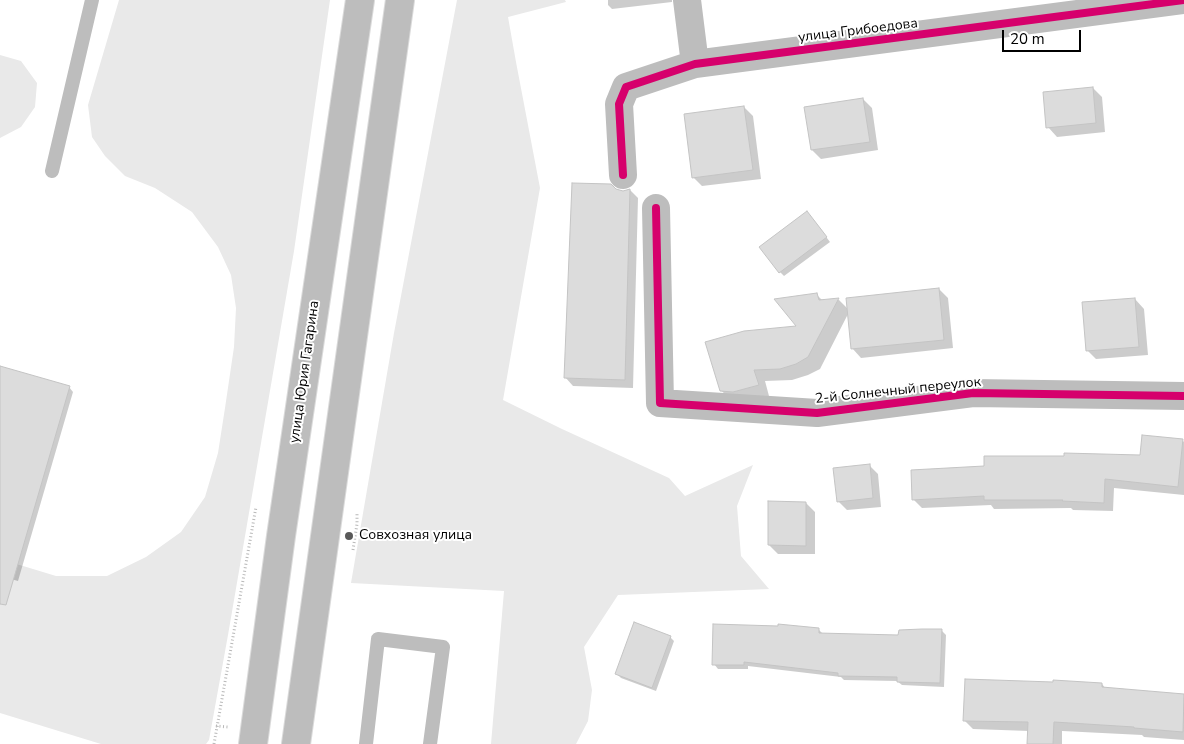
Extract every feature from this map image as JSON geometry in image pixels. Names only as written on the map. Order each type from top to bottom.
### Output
[{"type":"main road","name":"улица Юрия Гагарина","points":[[253,744],[281,536],[360,0]]},
{"type":"main road","points":[[296,744],[400,0]]},
{"type":"main road","points":[[688,0],[695,64]]},
{"type":"main road","name":"улица Грибоедова","points":[[623,174],[618,104],[626,87],[695,64],[1184,0]]},
{"type":"main road","name":"2-й Солнечный переулок","points":[[656,208],[660,403],[817,413],[973,393],[1184,396]]},
{"type":"lane","points":[[52,171],[92,0]]},
{"type":"lane","points":[[366,744],[378,639],[443,647],[430,744]]},
{"type":"path","points":[[214,744],[216,726]]},
{"type":"shaded area","points":[[119,0],[330,0],[294,251],[228,635],[209,740],[206,744],[101,744],[0,713],[0,559],[56,576],[107,576],[146,557],[181,532],[205,497],[218,453],[234,347],[236,308],[231,275],[218,247],[192,212],[155,188],[125,176],[105,156],[92,137],[88,105]]},
{"type":"shaded area","points":[[457,0],[565,0],[566,2],[508,17],[540,188],[503,400],[669,478],[685,496],[753,465],[737,506],[741,556],[769,589],[618,595],[584,647],[592,690],[588,721],[576,744],[491,744],[504,591],[351,583],[394,333]]},
{"type":"shaded area","points":[[0,55],[21,61],[37,83],[35,107],[21,127],[0,138]]},
{"type":"building","points":[[1093,87],[1096,123],[1046,128],[1043,92]]},
{"type":"building","points":[[863,98],[870,142],[811,150],[804,107]]},
{"type":"building","points":[[744,106],[753,170],[692,178],[684,114]]},
{"type":"building","points":[[572,183],[611,184],[616,189],[623,191],[630,189],[625,380],[564,378]]},
{"type":"building","points":[[807,211],[827,237],[779,273],[759,247]]},
{"type":"building","points":[[939,288],[944,340],[851,349],[846,298]]},
{"type":"building","points":[[817,293],[819,300],[839,298],[808,357],[796,364],[780,369],[754,370],[759,385],[733,392],[720,391],[705,342],[744,331],[796,326],[774,299]]},
{"type":"building","points":[[1135,298],[1139,347],[1086,351],[1082,302]]},
{"type":"building","points":[[0,366],[70,386],[6,605],[0,604]]},
{"type":"building","points":[[1142,435],[1183,439],[1178,487],[1105,479],[1104,503],[1063,500],[984,500],[984,496],[912,500],[911,470],[984,466],[984,456],[1064,456],[1064,453],[1140,455]]},
{"type":"building","points":[[870,464],[873,498],[837,502],[833,468]]},
{"type":"building","points":[[768,501],[806,502],[806,546],[768,545]]},
{"type":"building","points":[[634,622],[671,636],[652,688],[615,674]]},
{"type":"building","points":[[713,624],[778,626],[778,624],[819,628],[819,633],[898,635],[899,630],[942,629],[940,683],[897,682],[897,677],[838,676],[838,673],[744,662],[744,665],[712,665]]},
{"type":"building","points":[[965,679],[1053,682],[1053,680],[1102,683],[1102,687],[1184,694],[1183,732],[1054,722],[1053,744],[1027,744],[1028,722],[963,721]]},
{"type":"cycle path","points":[[623,175],[619,104],[626,87],[695,64],[1184,0]]},
{"type":"cycle path","points":[[656,208],[660,403],[817,413],[973,393],[1184,396]]},
{"type":"place","name":"Совхозная улица","points":[[349,536]]}]
